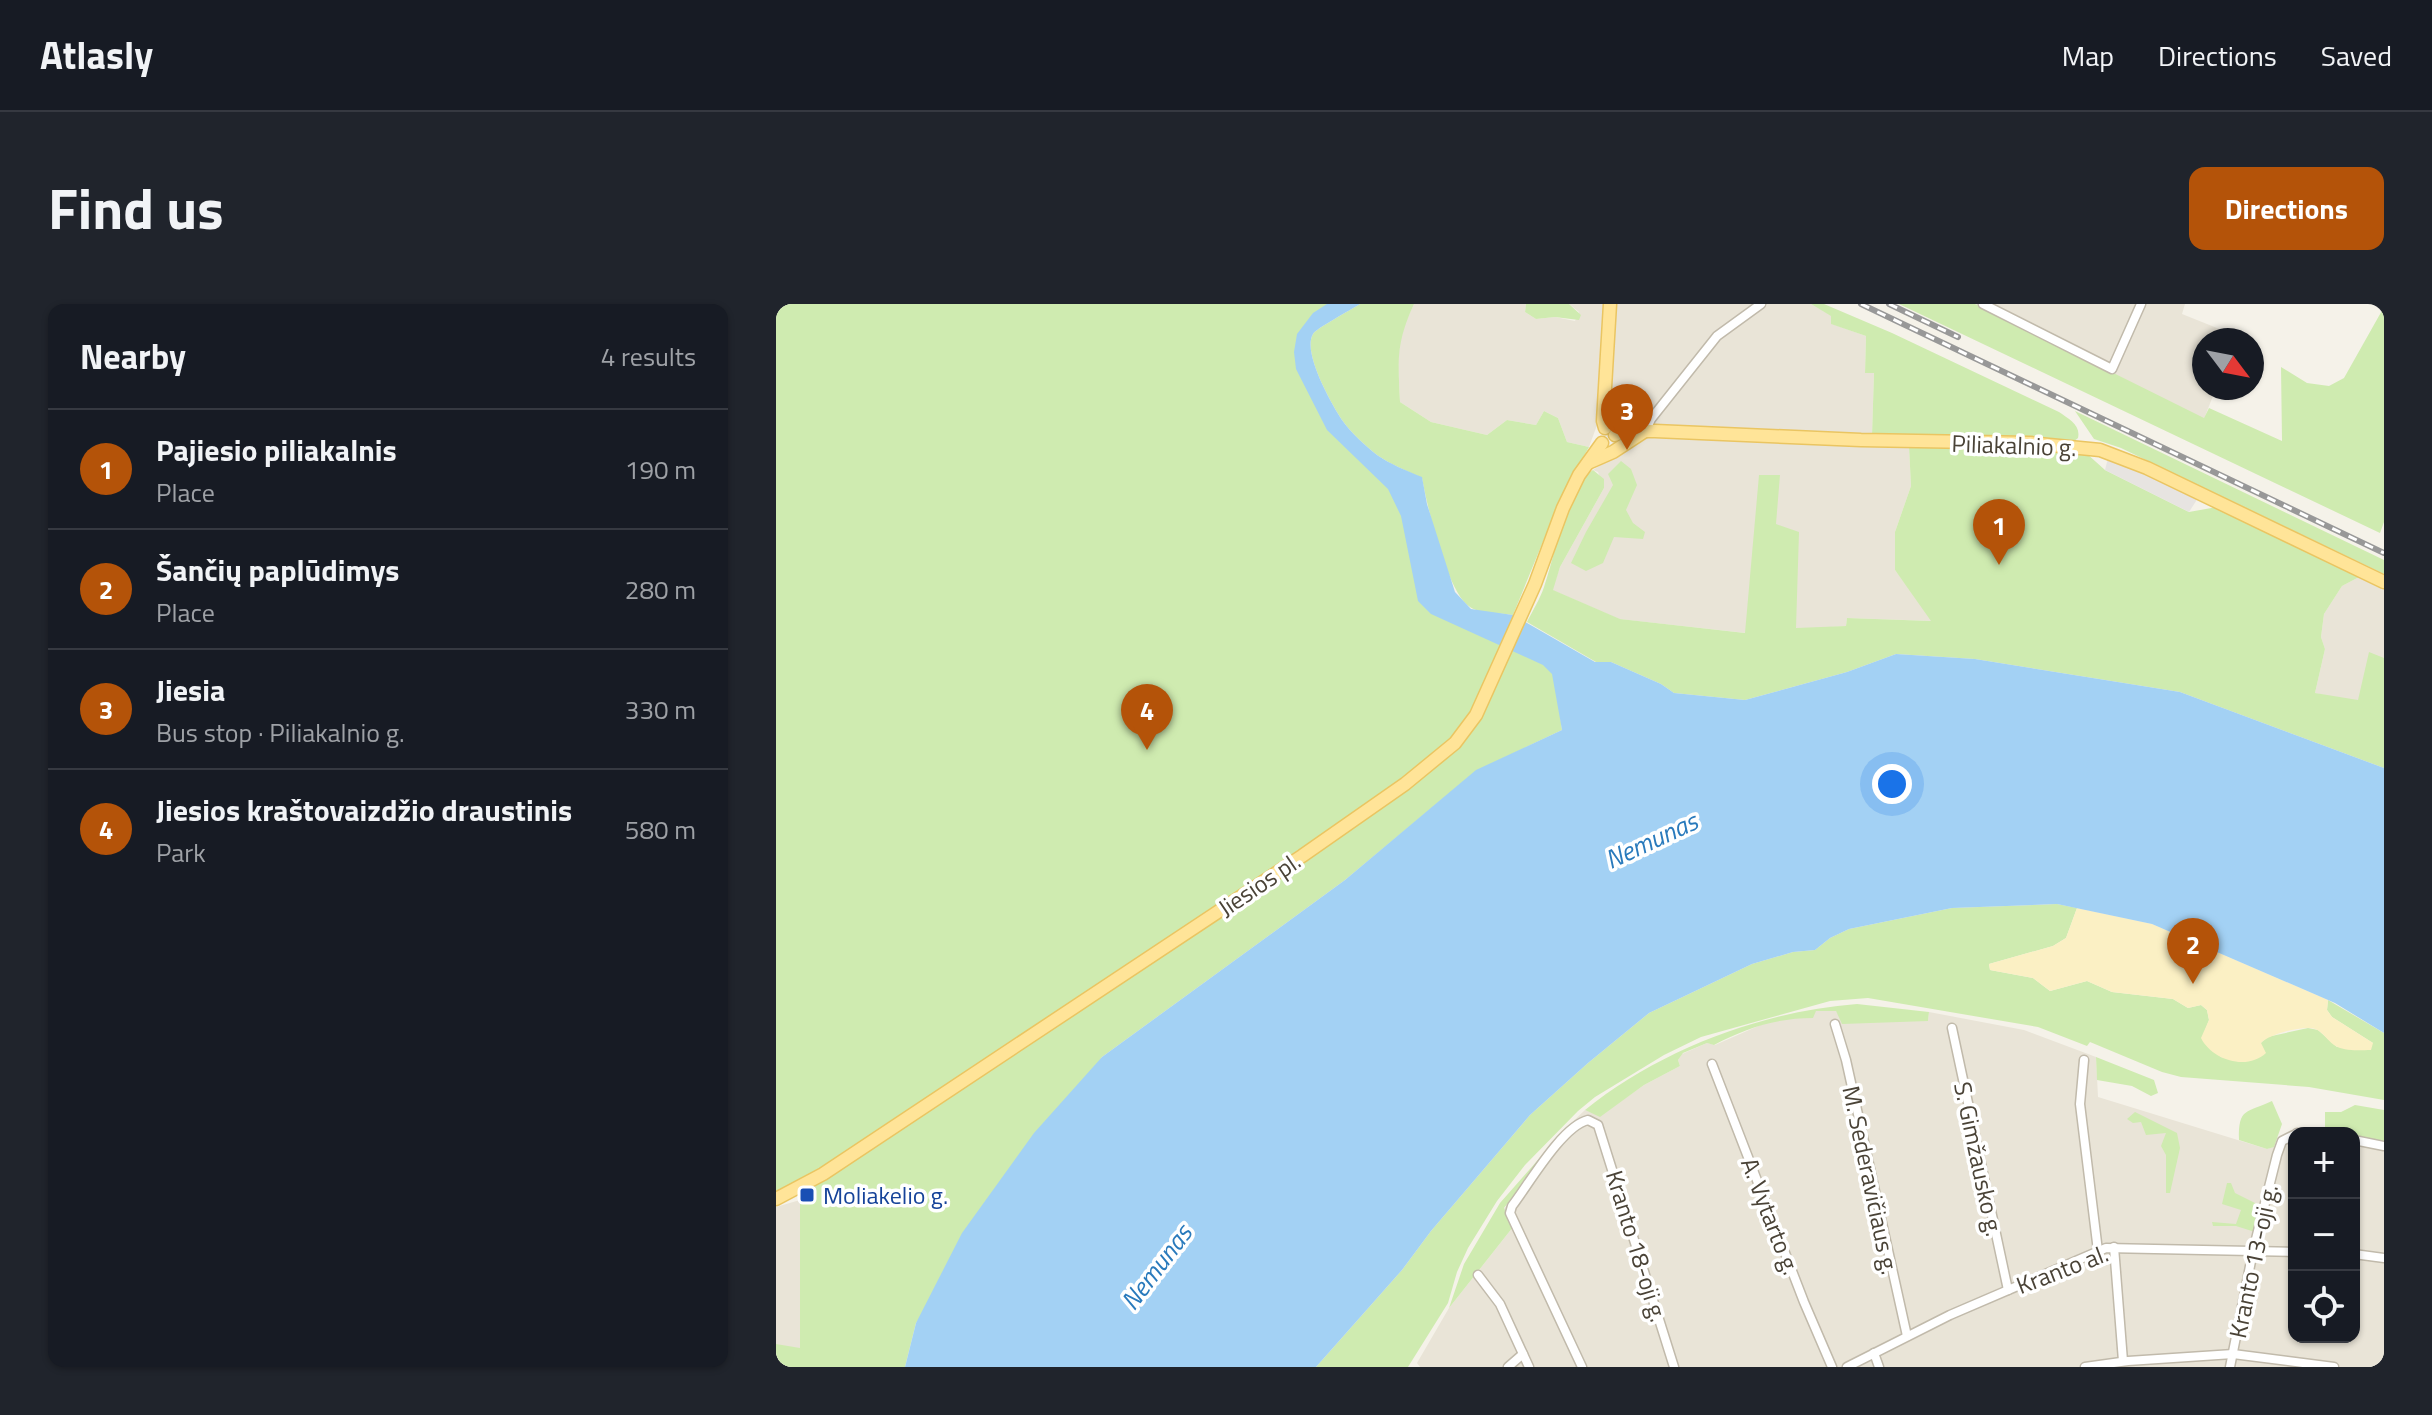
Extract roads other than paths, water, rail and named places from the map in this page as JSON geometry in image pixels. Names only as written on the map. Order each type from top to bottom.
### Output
[{"type":"main road","points":[[1610,304],[1603,421],[1610,432]]},
{"type":"main road","points":[[1588,463],[1613,452],[1646,430]]},
{"type":"main road","name":"Piliakalnio g.","points":[[1610,432],[1646,430],[1861,440],[2030,443],[2100,450],[2147,468],[2384,582]]},
{"type":"main road","name":"Jiesios pl.","points":[[776,1199],[792,1193],[895,1127],[1302,856],[1443,754],[1467,730],[1524,610],[1563,508],[1602,443],[1599,436],[1610,432]]},
{"type":"street","points":[[1646,430],[1651,419],[1717,336],[1761,304]]},
{"type":"street","points":[[1983,304],[2112,369],[2141,304]]},
{"type":"street","name":"M. Sederavičiaus g.","points":[[1835,1024],[1846,1060],[1907,1336]]},
{"type":"street","name":"S. Gimžausko g.","points":[[1952,1028],[2008,1290]]},
{"type":"street","points":[[2084,1060],[2080,1104],[2098,1251]]},
{"type":"street","name":"A. Vytarto g.","points":[[1712,1064],[1832,1367]]},
{"type":"street","name":"Kranto 18-oji g.","points":[[1582,1367],[1510,1213],[1563,1136],[1583,1121],[1598,1125],[1674,1367]]},
{"type":"street","name":"Kranto 13-oji g.","points":[[2230,1367],[2253,1251],[2277,1155],[2282,1141],[2288,1138]]},
{"type":"street","points":[[2360,1141],[2384,1146]]},
{"type":"street","points":[[2114,1247],[2126,1363]]},
{"type":"street","name":"Kranto al.","points":[[1847,1367],[1907,1336],[2098,1251],[2114,1247],[2288,1252]]},
{"type":"street","points":[[2360,1255],[2384,1258]]},
{"type":"street","points":[[1478,1275],[1500,1304],[1529,1367]]},
{"type":"street","points":[[1874,1353],[1879,1367]]},
{"type":"street","points":[[1508,1367],[1523,1354]]},
{"type":"street","points":[[2085,1367],[2233,1354],[2334,1367]]},
{"type":"water","name":"Nemunas","points":[[1327,304],[1360,304],[1313,334],[1311,353],[1325,390],[1342,420],[1363,443],[1387,461],[1422,477],[1427,504],[1455,592],[1471,609],[1513,615],[1595,662],[1611,662],[1674,693],[1745,700],[1847,672],[1896,654],[1975,659],[2180,692],[2384,768],[2384,1033],[2335,1003],[2152,924],[2057,904],[1952,908],[1849,929],[1815,950],[1793,952],[1752,964],[1649,1013],[1588,1063],[1530,1115],[1431,1231],[1402,1270],[1316,1367],[905,1367],[916,1323],[962,1233],[1034,1133],[1102,1057],[1345,880],[1476,770],[1562,730],[1552,674],[1543,665],[1431,614],[1418,601],[1401,516],[1388,489],[1327,430],[1296,369],[1294,352],[1297,334],[1313,313]]},
{"type":"railway","points":[[1861,304],[2384,553]]},
{"type":"railway","points":[[1889,304],[1958,337]]},
{"type":"place","name":"Jiesia","points":[[1627,450]]},
{"type":"place","name":"Pajiesio piliakalnis","points":[[1999,565]]},
{"type":"place","name":"Jiesios kraštovaizdžio draustinis","points":[[1147,750]]},
{"type":"place","name":"Šančių paplūdimys","points":[[2193,984]]},
{"type":"place","name":"Moliakelio g.","points":[[807,1195]]}]
